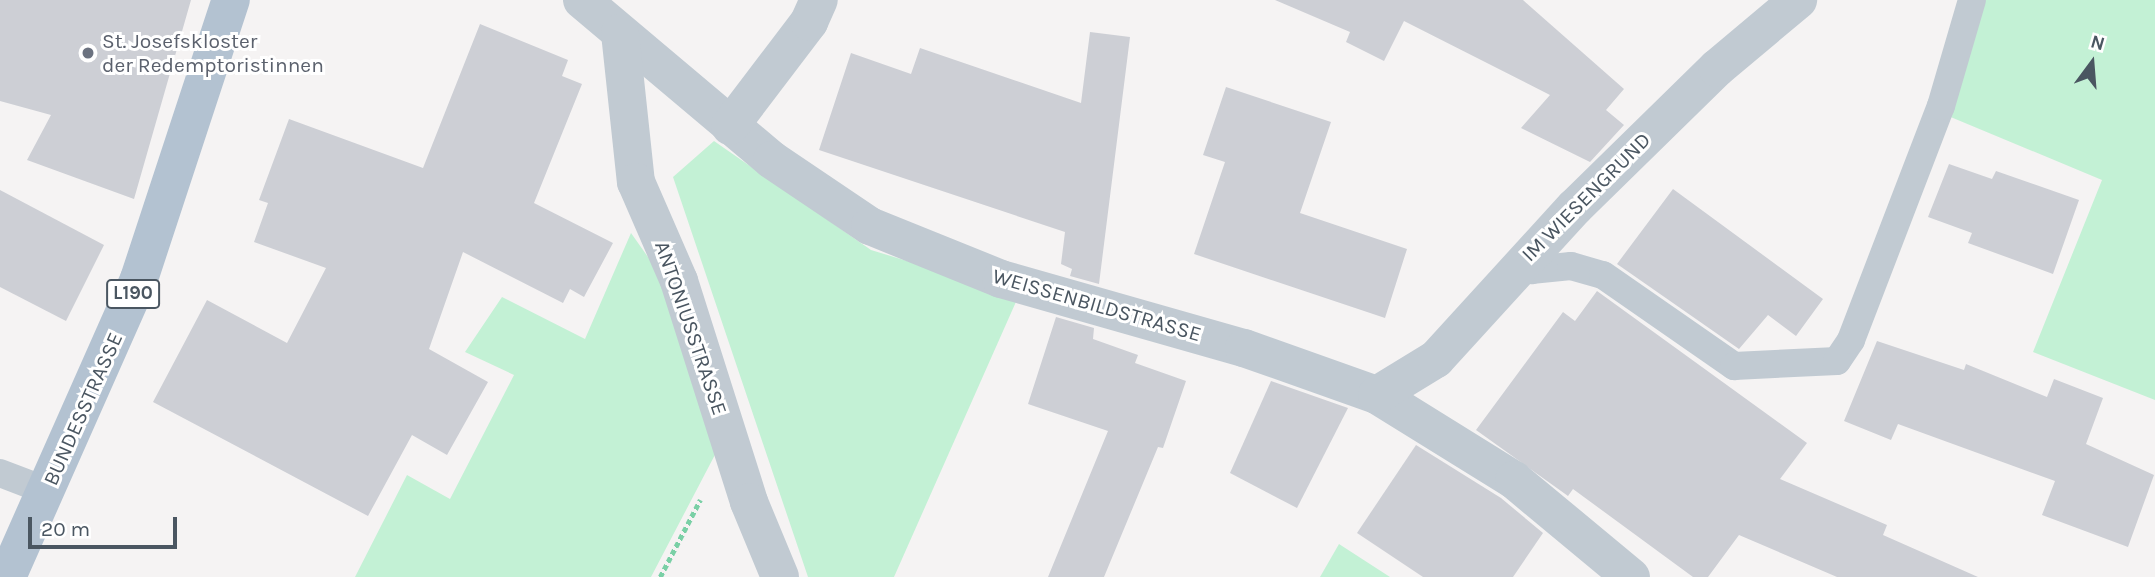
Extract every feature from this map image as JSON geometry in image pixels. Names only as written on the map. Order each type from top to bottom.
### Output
[{"type":"main road","name":"BUNDESSTRASSE","points":[[7,577],[139,279],[231,0]]},
{"type":"street","name":"WEISSENBILDSTRASSE","points":[[582,0],[730,126],[870,226],[1001,279],[1244,348],[1377,395],[1514,480],[1631,577]]},
{"type":"street","points":[[730,126],[809,22],[819,0]]},
{"type":"street","name":"IM WIESENGRUND","points":[[1377,395],[1436,359],[1520,264],[1717,68],[1798,0]]},
{"type":"street","name":"ANTONIUSSTRASSE","points":[[620,33],[636,182],[679,281],[730,443],[780,577]]},
{"type":"lane","points":[[1520,264],[1531,270],[1571,266],[1603,275],[1734,366],[1837,360],[1852,340],[1941,106],[1972,0]]},
{"type":"lane","points":[[0,473],[47,491]]},
{"type":"path","points":[[660,577],[730,443]]},
{"type":"green space","points":[[1974,0],[2155,0],[2155,400],[2033,352],[2102,180],[1941,113]]},
{"type":"green space","points":[[714,141],[871,250],[1019,295],[894,577],[808,577],[673,177]]},
{"type":"green space","points":[[631,233],[660,274],[718,449],[651,577],[355,577],[407,475],[450,499],[514,375],[465,352],[502,297],[585,339]]},
{"type":"green space","points":[[1339,544],[1390,577],[1320,577]]},
{"type":"building","name":"St. Josefskloster der Redemptoristinnen","points":[[0,0],[191,0],[134,199],[27,160],[51,115],[0,101]]},
{"type":"building","points":[[1275,0],[1523,0],[1624,89],[1606,110],[1624,125],[1590,162],[1521,128],[1550,95],[1404,21],[1384,61],[1346,42],[1350,32]]},
{"type":"building","points":[[480,24],[568,60],[562,76],[582,84],[534,203],[613,243],[584,297],[570,289],[563,303],[463,252],[429,349],[488,382],[447,455],[412,435],[368,516],[153,402],[207,300],[287,343],[326,268],[254,242],[268,203],[259,200],[289,119],[423,168]]},
{"type":"building","points":[[1090,32],[1130,37],[1099,284],[1070,276],[1072,269],[1061,264],[1065,232],[819,150],[851,53],[911,74],[920,48],[1081,103]]},
{"type":"building","points":[[1226,87],[1331,122],[1300,213],[1407,249],[1385,318],[1194,254],[1225,162],[1203,155]]},
{"type":"building","points":[[1949,164],[1992,179],[1996,171],[2079,200],[2053,274],[1968,243],[1972,233],[1928,217]]},
{"type":"building","points":[[1673,189],[1823,299],[1796,336],[1768,315],[1739,349],[1617,264]]},
{"type":"building","points":[[0,190],[104,245],[66,321],[0,287]]},
{"type":"building","points":[[1597,291],[1807,443],[1780,479],[1887,525],[1883,535],[1978,577],[1837,577],[1739,535],[1708,577],[1693,577],[1573,489],[1568,496],[1476,430],[1563,312],[1575,321]]},
{"type":"building","points":[[1056,317],[1094,328],[1093,339],[1138,355],[1135,363],[1186,381],[1163,448],[1158,447],[1104,577],[1048,577],[1108,431],[1028,404]]},
{"type":"building","points":[[1877,341],[1964,370],[1966,364],[2047,397],[2054,379],[2103,398],[2086,444],[2154,475],[2128,547],[2042,515],[2055,481],[1898,424],[1891,440],[1844,421]]},
{"type":"building","points":[[1271,381],[1348,408],[1297,508],[1230,473]]},
{"type":"building","points":[[1416,445],[1501,498],[1543,533],[1513,577],[1423,577],[1357,533]]},
{"type":"place","name":"St. Josefskloster der Redemptoristinnen","points":[[88,53]]}]
